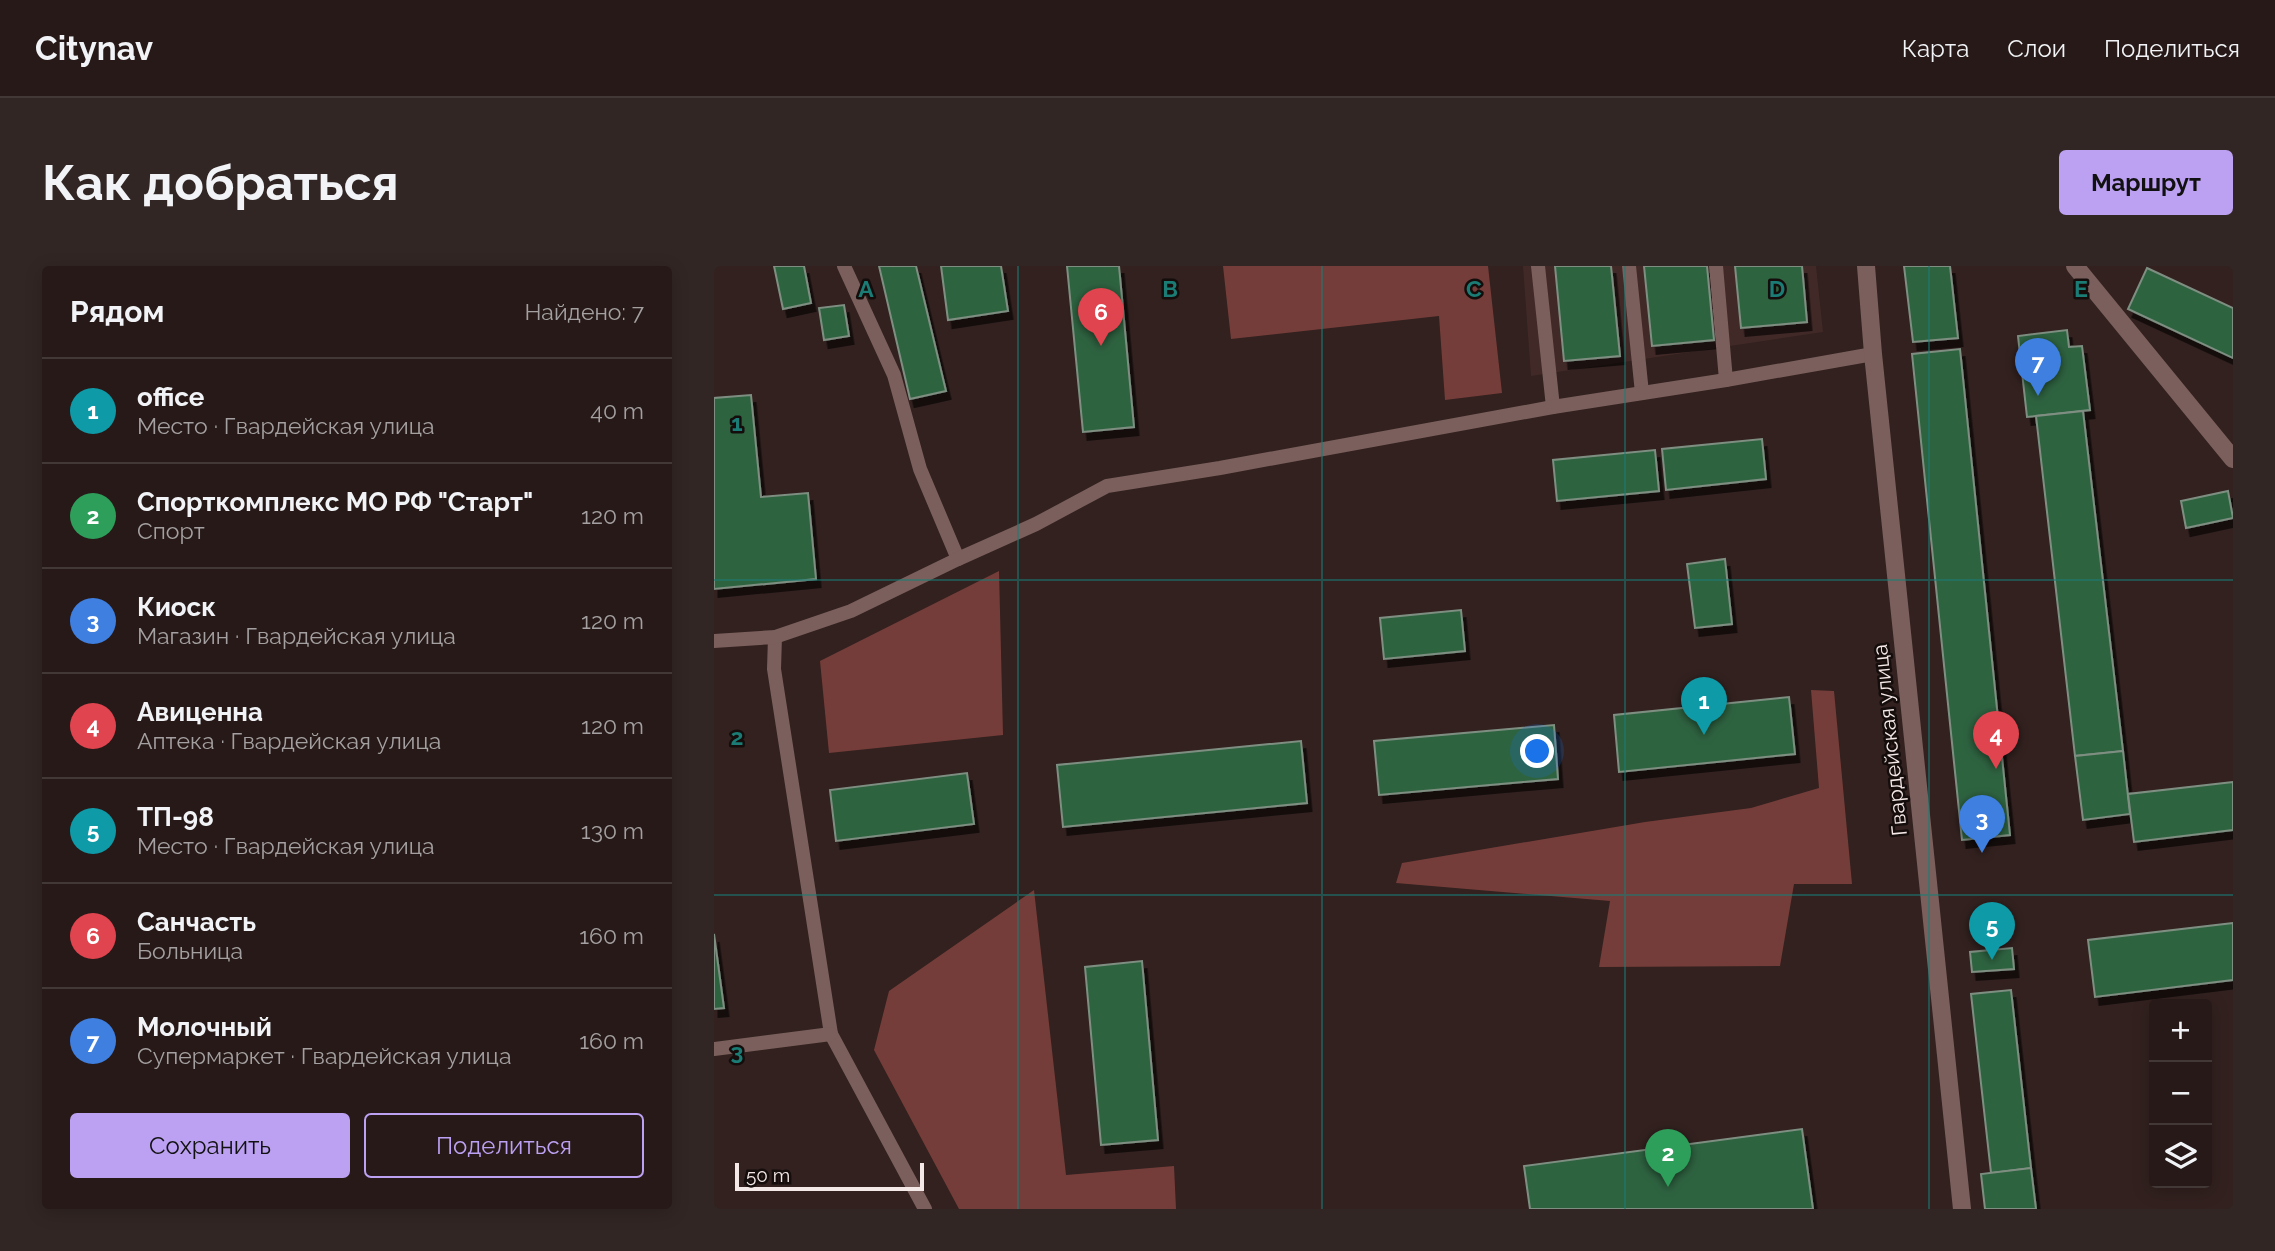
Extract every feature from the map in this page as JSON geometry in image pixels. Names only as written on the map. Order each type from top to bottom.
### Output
[{"type":"street","name":"Гвардейская улица","points":[[1866,266],[1962,1209]]},
{"type":"street","points":[[2075,266],[2233,459]]},
{"type":"lane","points":[[844,266],[894,375],[920,469],[957,559]]},
{"type":"lane","points":[[1538,266],[1553,407]]},
{"type":"lane","points":[[1629,266],[1642,393]]},
{"type":"lane","points":[[1716,266],[1726,380]]},
{"type":"lane","points":[[714,641],[775,637],[851,611],[1036,524],[1107,486],[1553,407],[1873,354]]},
{"type":"lane","points":[[775,637],[774,669],[831,1034],[925,1209]]},
{"type":"lane","points":[[714,1049],[831,1034]]},
{"type":"shaded area","points":[[1223,266],[1488,266],[1502,393],[1445,400],[1439,316],[1231,339]]},
{"type":"shaded area","points":[[1523,266],[1816,266],[1823,332],[1531,376]]},
{"type":"shaded area","points":[[999,571],[1003,735],[829,753],[820,661]]},
{"type":"shaded area","points":[[1811,690],[1834,691],[1852,884],[1794,884],[1780,966],[1599,967],[1610,901],[1396,883],[1402,863],[1645,822],[1751,808],[1819,788]]},
{"type":"shaded area","points":[[1034,890],[1066,1175],[1174,1166],[1176,1209],[959,1209],[874,1050],[889,991]]},
{"type":"building","points":[[774,266],[804,266],[811,303],[783,309]]},
{"type":"building","points":[[879,266],[916,266],[946,391],[910,399]]},
{"type":"building","points":[[941,266],[1001,266],[1008,311],[948,320]]},
{"type":"building","points":[[1067,266],[1119,266],[1134,427],[1083,432]]},
{"type":"building","points":[[1555,266],[1611,266],[1620,356],[1564,361]]},
{"type":"building","points":[[1644,266],[1707,266],[1714,340],[1652,346]]},
{"type":"building","points":[[1735,266],[1802,266],[1807,322],[1741,328]]},
{"type":"building","points":[[1904,266],[1950,266],[1958,338],[1913,342]]},
{"type":"building","points":[[2147,268],[2233,308],[2233,358],[2128,309]]},
{"type":"building","points":[[844,305],[849,336],[824,340],[819,308]]},
{"type":"building","points":[[2067,330],[2069,347],[2082,346],[2090,410],[2027,417],[2018,336]]},
{"type":"building","points":[[1960,349],[2010,835],[1962,840],[1912,354]]},
{"type":"building","points":[[751,395],[761,497],[808,493],[816,579],[714,589],[714,398]]},
{"type":"building","points":[[2083,411],[2123,751],[2075,756],[2036,416]]},
{"type":"building","points":[[1762,439],[1766,479],[1666,490],[1662,449]]},
{"type":"building","points":[[1655,450],[1659,491],[1557,501],[1553,460]]},
{"type":"building","points":[[2228,491],[2233,518],[2186,528],[2181,501]]},
{"type":"building","points":[[1725,559],[1732,624],[1695,628],[1687,564]]},
{"type":"building","points":[[1461,610],[1465,651],[1384,659],[1380,618]]},
{"type":"building","points":[[1789,697],[1795,754],[1619,772],[1614,715]]},
{"type":"building","points":[[1554,725],[1558,779],[1379,795],[1374,741]]},
{"type":"building","points":[[1301,741],[1307,803],[1063,827],[1057,765]]},
{"type":"building","points":[[2123,751],[2130,814],[2083,820],[2075,756]]},
{"type":"building","points":[[967,773],[974,824],[836,841],[830,790]]},
{"type":"building","points":[[2233,782],[2233,830],[2134,842],[2128,794]]},
{"type":"building","points":[[2233,923],[2233,980],[2095,997],[2088,940]]},
{"type":"building","points":[[714,934],[724,1008],[714,1009]]},
{"type":"building","points":[[2012,948],[2014,969],[1972,972],[1970,952]]},
{"type":"building","points":[[1142,961],[1158,1140],[1101,1145],[1085,967]]},
{"type":"building","points":[[2011,990],[2031,1168],[1991,1173],[1971,994]]},
{"type":"building","points":[[1802,1129],[1813,1209],[1530,1209],[1524,1166]]},
{"type":"building","points":[[2031,1168],[2036,1209],[1985,1209],[1981,1174]]},
{"type":"place","name":"Cанчасть","points":[[1101,346]]},
{"type":"place","name":"Молочный","points":[[2038,396]]},
{"type":"place","name":"office","points":[[1704,735]]},
{"type":"place","name":"Авиценна","points":[[1996,769]]},
{"type":"place","name":"Киоск","points":[[1982,853]]},
{"type":"place","name":"ТП-98","points":[[1992,960]]},
{"type":"place","name":"Спорткомплекс МО РФ \"Старт\"","points":[[1668,1187]]}]
